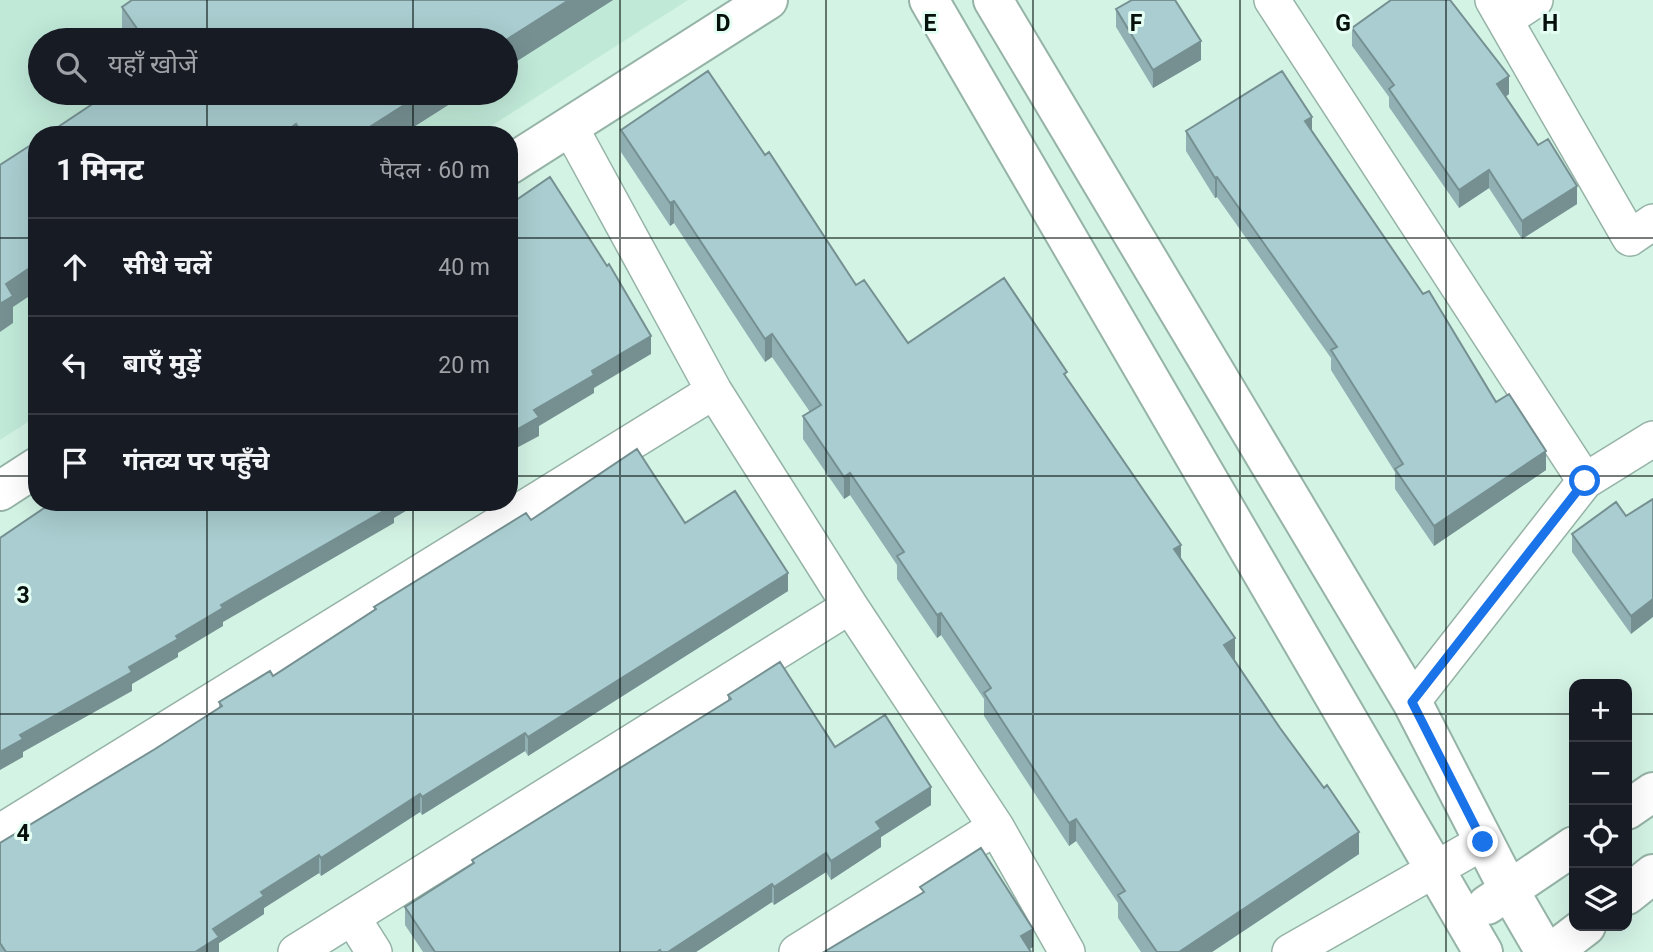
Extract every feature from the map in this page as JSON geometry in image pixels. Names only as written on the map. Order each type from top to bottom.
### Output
[{"type":"main road","points":[[518,159],[768,0]]},
{"type":"main road","points":[[929,0],[1474,936],[1509,890],[1569,849]]},
{"type":"main road","points":[[993,0],[1412,702],[1483,842],[1545,952]]},
{"type":"main road","points":[[0,491],[28,473]]},
{"type":"main road","points":[[1632,807],[1653,792]]},
{"type":"main road","points":[[1632,891],[1653,874]]},
{"type":"main road","points":[[1552,952],[1579,931]]},
{"type":"street","points":[[1272,0],[1585,481]]},
{"type":"street","points":[[1535,0],[1499,10],[1630,238],[1653,222]]},
{"type":"street","points":[[570,127],[714,391],[850,606],[996,827],[1067,952]]},
{"type":"street","points":[[0,832],[714,391]]},
{"type":"street","points":[[1412,702],[1585,481],[1653,439]]},
{"type":"street","points":[[296,952],[850,606]]},
{"type":"street","points":[[797,952],[996,827]]},
{"type":"street","points":[[1290,952],[1483,842]]},
{"type":"street","points":[[352,917],[374,952]]},
{"type":"shaded area","points":[[0,0],[688,0],[491,126],[28,126],[28,422],[0,440]]},
{"type":"building","points":[[132,0],[569,0],[518,32],[518,28],[137,28],[122,7]]},
{"type":"building","points":[[1132,0],[1175,0],[1201,41],[1153,70],[1116,9]]},
{"type":"building","points":[[1391,0],[1450,0],[1509,76],[1497,84],[1538,145],[1548,139],[1577,186],[1522,221],[1489,170],[1459,190],[1389,89],[1394,85],[1352,28]]},
{"type":"building","points":[[708,71],[765,155],[769,152],[856,285],[864,280],[908,343],[1004,278],[1067,372],[1064,374],[1181,545],[1174,549],[1235,638],[1224,645],[1280,728],[1324,788],[1327,785],[1359,832],[1179,952],[1157,952],[1118,895],[1125,891],[1076,819],[1069,823],[984,693],[991,688],[941,613],[937,615],[897,556],[904,552],[850,473],[844,477],[803,416],[821,405],[772,334],[765,339],[674,201],[670,203],[621,130]]},
{"type":"building","points":[[1282,71],[1312,117],[1305,121],[1423,294],[1429,291],[1496,402],[1509,394],[1546,451],[1434,526],[1395,469],[1403,464],[1331,350],[1337,347],[1217,177],[1215,178],[1186,131]]},
{"type":"building","points":[[91,105],[404,105],[371,126],[60,126]]},
{"type":"building","points":[[28,147],[28,269],[6,284],[13,296],[0,304],[0,165]]},
{"type":"building","points":[[550,177],[607,266],[609,264],[651,336],[592,371],[594,375],[534,410],[539,417],[518,429],[518,199]]},
{"type":"building","points":[[637,449],[685,523],[735,491],[788,573],[528,737],[525,733],[261,892],[264,896],[213,929],[219,937],[195,952],[6,952],[0,943],[0,843],[222,706],[219,702],[270,671],[273,676],[376,609],[374,607],[526,513],[531,520]]},
{"type":"building","points":[[1653,499],[1653,599],[1631,616],[1572,534],[1616,502],[1626,516]]},
{"type":"building","points":[[40,511],[384,511],[221,605],[223,608],[176,636],[178,639],[129,667],[132,672],[20,735],[23,739],[0,752],[0,538]]},
{"type":"building","points":[[780,662],[835,747],[885,715],[931,787],[876,822],[881,829],[831,861],[826,853],[774,887],[772,884],[668,952],[435,952],[405,907],[474,863],[472,860],[731,699],[728,695]]},
{"type":"building","points":[[981,848],[1033,929],[1021,936],[1031,952],[824,952],[924,892],[920,887]]},
{"type":"route","points":[[1483,842],[1412,702],[1585,481]]}]
